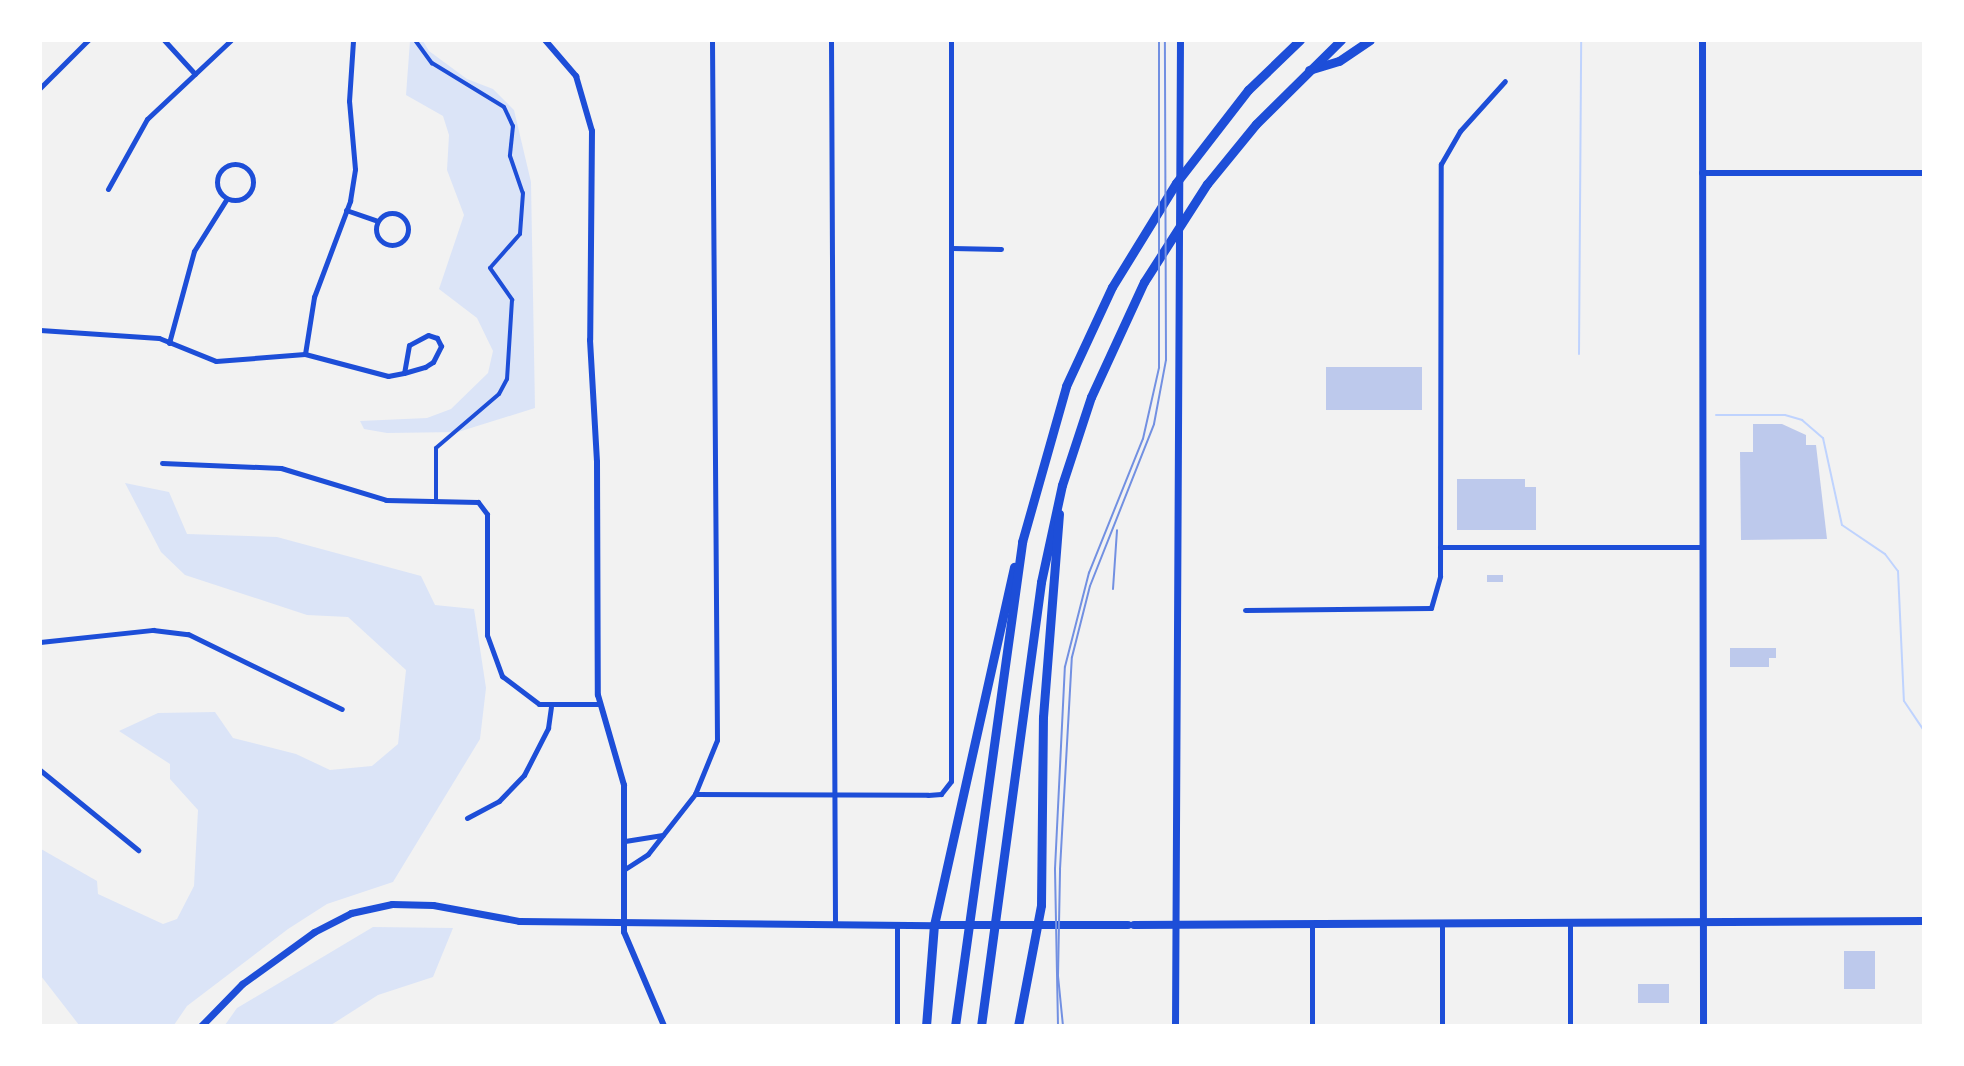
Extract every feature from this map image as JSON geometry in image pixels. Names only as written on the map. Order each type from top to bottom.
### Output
[{"type":"highway","points":[[926,1026],[934,925],[994,641],[1066,386],[1140,239],[1202,146],[1299,40]]},
{"type":"highway","points":[[981,1026],[1041,582],[1062,485],[1116,335],[1144,282],[1207,184],[1307,71],[1341,40]]},
{"type":"highway","points":[[1307,71],[1339,61],[1370,40]]},
{"type":"highway","points":[[1018,1026],[1039,925],[1043,717],[1062,485]]},
{"type":"highway","points":[[955,1026],[1022,542]]},
{"type":"main road","points":[[1175,1026],[1180,40]]},
{"type":"main road","points":[[1702,40],[1703,1026]]},
{"type":"main road","points":[[201,1026],[242,984],[308,936],[364,909],[419,903],[519,921],[1312,926],[1923,921]]},
{"type":"street","points":[[40,88],[88,40]]},
{"type":"street","points":[[164,40],[195,74]]},
{"type":"street","points":[[108,189],[147,119],[231,40]]},
{"type":"street","points":[[305,354],[314,297],[346,210],[355,168],[349,101],[352,40]]},
{"type":"street","points":[[416,40],[432,63],[504,107],[514,134],[510,156],[523,193],[520,234],[490,268],[512,300],[507,378],[499,394],[436,448],[436,500]]},
{"type":"street","points":[[545,40],[576,76],[592,131],[590,340],[600,704],[621,762],[625,841],[623,921],[638,974],[664,1026]]},
{"type":"street","points":[[625,869],[665,835],[695,794],[717,740],[712,40]]},
{"type":"street","points":[[831,40],[837,795],[835,924]]},
{"type":"street","points":[[695,794],[941,794],[951,781],[951,40]]},
{"type":"street","points":[[1245,610],[1431,608],[1440,576],[1441,164],[1460,131],[1505,81]]},
{"type":"street","points":[[240,163],[250,169],[253,179],[240,200],[226,200],[216,188],[230,165],[240,163]]},
{"type":"street","points":[[1702,173],[1923,172]]},
{"type":"street","points":[[169,343],[194,251],[226,200]]},
{"type":"street","points":[[346,210],[375,220]]},
{"type":"street","points":[[384,214],[399,218],[408,223],[410,236],[399,244],[383,240],[375,232],[375,220],[384,214]]},
{"type":"street","points":[[952,248],[1001,249]]},
{"type":"street","points":[[40,330],[137,335],[169,343],[216,361],[305,354],[377,374],[404,373],[434,362],[441,346],[437,338],[428,335],[408,345],[404,373]]},
{"type":"street","points":[[162,463],[281,468],[386,500],[471,499],[483,505],[487,635],[493,658],[509,684],[552,707],[600,704]]},
{"type":"street","points":[[1440,547],[1702,547]]},
{"type":"street","points":[[40,642],[153,630],[182,633],[342,709]]},
{"type":"street","points":[[467,818],[499,801],[524,776],[548,728],[552,707]]},
{"type":"street","points":[[40,770],[138,850]]},
{"type":"street","points":[[625,841],[665,835]]},
{"type":"street","points":[[897,924],[897,1026]]},
{"type":"street","points":[[1442,924],[1442,1026]]},
{"type":"street","points":[[1570,925],[1570,1026]]},
{"type":"street","points":[[1312,926],[1312,1026]]},
{"type":"shaded area","points":[[410,41],[423,41],[429,51],[467,79],[493,89],[514,110],[531,182],[535,408],[458,432],[387,433],[364,429],[360,421],[427,418],[451,409],[488,373],[493,351],[477,318],[439,289],[464,215],[447,170],[449,135],[443,116],[406,95]]},
{"type":"shaded area","points":[[125,483],[169,492],[187,534],[277,537],[421,576],[435,605],[474,609],[486,688],[480,739],[393,882],[327,904],[288,929],[187,1006],[174,1025],[79,1025],[41,976],[41,849],[97,881],[98,894],[163,924],[177,919],[194,886],[198,810],[170,779],[170,764],[119,731],[158,713],[215,712],[233,738],[296,754],[330,770],[372,766],[398,744],[406,670],[348,617],[307,615],[185,575],[161,552]]},
{"type":"shaded area","points":[[373,927],[453,928],[433,977],[378,995],[331,1025],[225,1025],[237,1008]]},
{"type":"building","points":[[1326,367],[1422,367],[1422,410],[1326,410]]},
{"type":"building","points":[[1753,424],[1782,424],[1806,435],[1806,445],[1816,445],[1827,539],[1741,540],[1740,452],[1753,452]]},
{"type":"building","points":[[1457,479],[1525,479],[1525,487],[1536,487],[1536,530],[1457,530]]},
{"type":"building","points":[[1487,575],[1503,575],[1503,582],[1487,582]]},
{"type":"building","points":[[1730,648],[1776,648],[1776,658],[1769,658],[1769,667],[1730,667]]},
{"type":"building","points":[[1844,951],[1875,951],[1875,989],[1844,989]]},
{"type":"building","points":[[1638,984],[1669,984],[1669,1003],[1638,1003]]},
{"type":"waterway","points":[[1579,354],[1581,40]]},
{"type":"waterway","points":[[1716,415],[1785,415],[1802,420],[1823,438],[1842,525],[1885,554],[1898,571],[1904,701],[1924,731]]},
{"type":"tram line","points":[[1058,1026],[1055,869],[1065,667],[1089,573],[1143,439],[1159,368],[1159,40]]},
{"type":"railway","points":[[1063,1026],[1058,976],[1060,869],[1072,657],[1090,586],[1154,424],[1166,360],[1165,40]]},
{"type":"railway","points":[[1113,589],[1117,530]]}]
